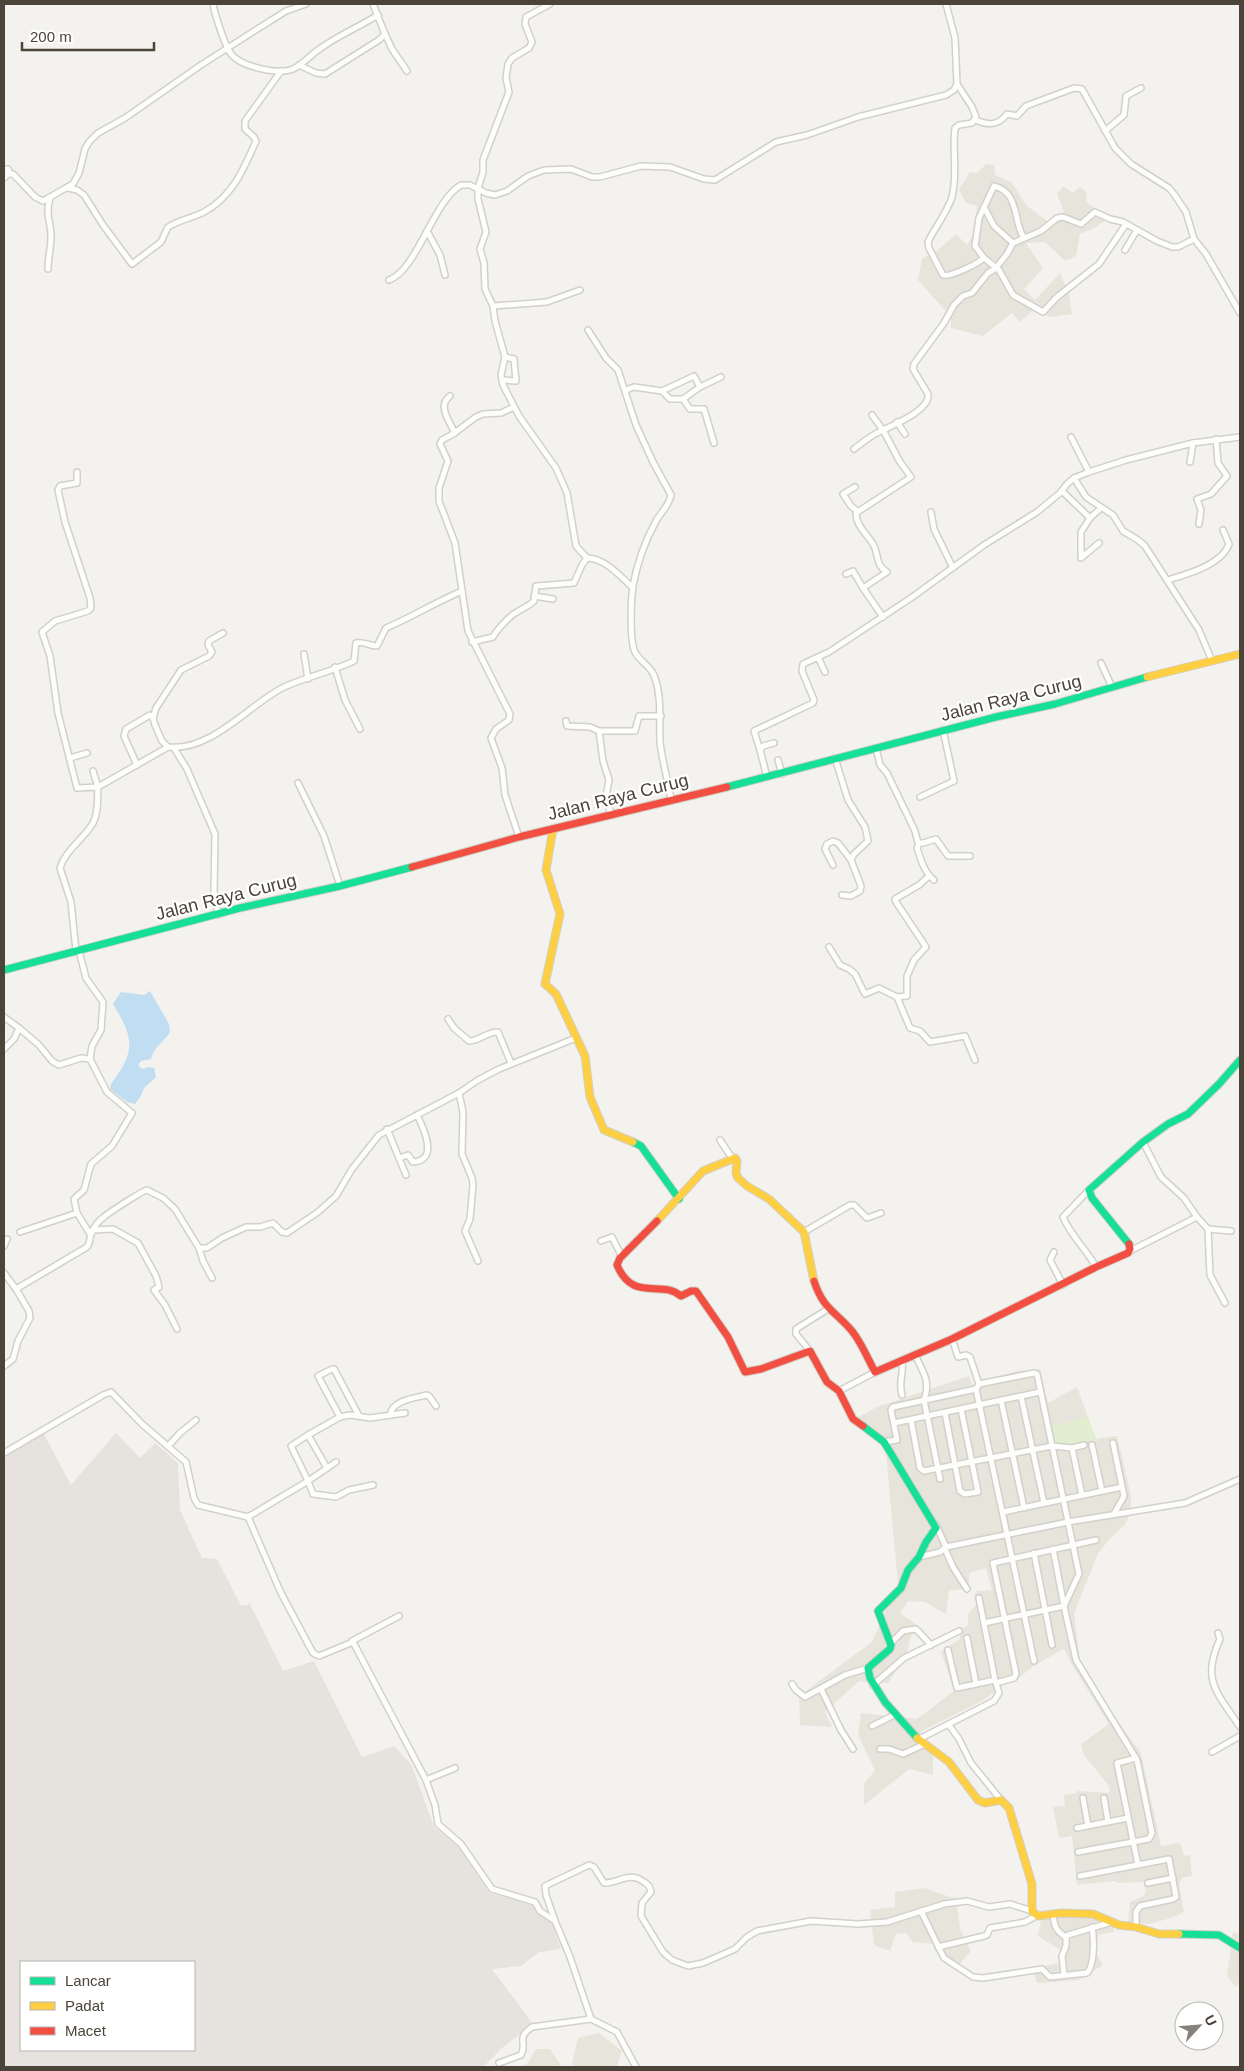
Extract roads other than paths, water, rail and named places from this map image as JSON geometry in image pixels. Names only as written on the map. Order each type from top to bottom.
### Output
[{"type":"street","points":[[213,4],[218,24],[234,56],[246,64],[282,71],[299,66],[321,48],[378,15]]},
{"type":"street","points":[[4,170],[8,169],[10,174],[16,177],[37,199],[43,201],[50,198],[68,188],[75,181],[83,153],[95,136],[142,107],[289,6],[306,4]]},
{"type":"street","points":[[373,4],[392,49],[407,70]]},
{"type":"street","points":[[550,4],[526,17],[525,24],[532,42],[529,48],[512,58],[508,64],[506,78],[509,92],[485,154],[478,188],[479,205],[486,229],[480,249],[484,263],[486,289],[493,306],[505,357],[502,380],[514,407],[556,468],[567,493],[576,546],[588,558],[609,566],[633,588]]},
{"type":"street","points":[[946,4],[955,38],[957,84],[972,107],[976,120],[983,123],[998,123],[1007,114],[1017,116],[1026,106],[1077,87],[1084,90],[1114,148],[1130,164],[1172,190],[1186,212],[1194,240],[1206,254],[1240,313]]},
{"type":"street","points":[[299,66],[316,73],[325,74],[371,46],[385,34]]},
{"type":"street","points":[[68,188],[77,190],[84,195],[108,233],[132,264],[161,242],[168,227],[205,211],[221,200],[232,189],[256,141],[245,129],[245,121],[282,71]]},
{"type":"street","points":[[389,280],[404,269],[427,231],[458,187],[467,184],[486,193],[502,194],[536,172],[563,168],[592,177],[600,177],[641,166],[655,165],[682,170],[704,179],[715,180],[776,142],[807,135],[858,117],[937,99],[951,92],[957,84]]},
{"type":"street","points":[[1104,131],[1124,115],[1126,96],[1141,88]]},
{"type":"street","points":[[976,120],[955,128],[956,168],[952,196],[928,244],[940,272],[945,277],[975,265],[984,258]]},
{"type":"street","points":[[4,178],[10,174]]},
{"type":"street","points":[[1024,238],[1020,231],[1015,208],[1002,190],[993,186],[978,218],[975,248],[996,267],[1013,295],[1043,312],[1056,297],[1099,264],[1126,224]]},
{"type":"street","points":[[48,269],[48,253],[51,238],[47,217],[50,198]]},
{"type":"street","points":[[984,207],[994,226],[1013,243]]},
{"type":"street","points":[[854,449],[919,410],[929,398],[926,389],[913,369],[914,364],[944,323],[954,304],[963,296],[972,292],[1007,254],[1013,243],[1041,231],[1057,218],[1063,217],[1081,224],[1094,212],[1126,224],[1172,247],[1178,247],[1194,240]]},
{"type":"street","points":[[1125,250],[1137,230]]},
{"type":"street","points":[[427,231],[440,255],[445,275]]},
{"type":"street","points":[[493,306],[547,302],[580,290]]},
{"type":"street","points":[[588,330],[606,358],[618,370],[636,425],[671,495],[667,506],[649,536],[633,588],[632,644],[636,655],[655,677],[660,716],[660,742],[671,799]]},
{"type":"street","points":[[502,380],[516,381],[514,359],[505,357]]},
{"type":"street","points":[[626,390],[634,387],[662,391],[693,376],[700,387]]},
{"type":"street","points":[[662,391],[670,399],[682,399],[700,387],[720,378]]},
{"type":"street","points":[[450,396],[445,400],[444,404],[448,420],[455,433]]},
{"type":"street","points":[[682,399],[690,409],[704,409],[714,442]]},
{"type":"street","points":[[514,407],[501,413],[483,414],[476,417],[440,442],[448,461],[438,496],[439,506],[455,543],[466,620],[472,642],[510,714],[509,720],[496,729],[491,738],[502,768],[505,795],[519,837]]},
{"type":"street","points":[[857,512],[911,477],[872,415]]},
{"type":"street","points":[[897,422],[904,434]]},
{"type":"street","points":[[1071,437],[1089,472]]},
{"type":"street","points":[[767,777],[754,731],[813,703],[814,700],[801,667],[807,662],[830,652],[984,545],[1037,512],[1074,478],[1126,460],[1193,443],[1240,437]]},
{"type":"street","points":[[1199,524],[1200,510],[1197,499],[1211,494],[1226,476],[1218,463],[1216,439]]},
{"type":"street","points":[[1190,462],[1193,443]]},
{"type":"street","points":[[77,472],[76,483],[60,486],[58,490],[65,522],[90,598],[91,608],[88,611],[55,621],[42,632],[50,656],[58,713],[78,788],[98,788],[171,747],[193,744],[209,737],[283,688],[355,660],[354,646],[356,643],[362,642],[377,646],[386,628],[405,621],[445,598],[462,591]]},
{"type":"street","points":[[1074,478],[1086,497],[1117,519],[1124,533],[1142,543],[1199,630],[1212,661]]},
{"type":"street","points":[[855,487],[843,494],[857,512],[856,516],[859,525],[874,547],[879,564],[886,572],[864,588]]},
{"type":"street","points":[[1062,491],[1090,518]]},
{"type":"street","points":[[1099,542],[1081,558],[1081,532],[1090,518],[1101,508]]},
{"type":"street","points":[[931,512],[934,529],[953,568]]},
{"type":"street","points":[[1168,580],[1200,569],[1224,554],[1229,544],[1224,530]]},
{"type":"street","points":[[472,642],[493,637],[496,631],[513,614],[534,601],[536,586],[574,583],[582,564],[588,558]]},
{"type":"street","points":[[846,574],[853,571],[883,617]]},
{"type":"street","points":[[534,596],[553,599]]},
{"type":"street","points":[[218,915],[214,892],[215,834],[187,769],[171,747],[159,735],[153,718],[156,708],[181,670],[209,656],[212,652],[208,646],[209,642],[223,633]]},
{"type":"street","points":[[304,654],[308,679]]},
{"type":"street","name":"Jalan Raya Curug","points":[[4,970],[240,908],[340,886],[519,837],[671,799],[782,774],[835,758],[1054,704],[1240,654]]},
{"type":"street","points":[[818,657],[825,672]]},
{"type":"street","points":[[1101,662],[1112,687]]},
{"type":"street","points":[[335,667],[345,700],[360,729]]},
{"type":"street","points":[[137,765],[124,736],[125,732],[150,715],[153,718]]},
{"type":"street","points":[[566,721],[567,726],[590,727],[599,731],[635,731],[640,716],[660,716]]},
{"type":"street","points":[[920,797],[954,781],[943,730]]},
{"type":"street","points":[[599,731],[602,758],[609,780],[606,796],[612,814]]},
{"type":"street","points":[[760,750],[763,746],[774,742]]},
{"type":"street","points":[[876,748],[880,765],[888,774],[915,831],[919,844],[916,848],[929,876],[934,880]]},
{"type":"street","points":[[70,758],[87,753]]},
{"type":"street","points":[[835,758],[848,800],[865,827],[868,838],[867,844],[854,854],[851,860]]},
{"type":"street","points":[[778,760],[782,774]]},
{"type":"street","points":[[91,1232],[77,1213],[74,1199],[84,1190],[91,1164],[112,1146],[132,1113],[108,1092],[90,1059],[92,1046],[101,1030],[103,1002],[86,978],[78,951],[71,902],[60,868],[65,857],[93,824],[96,814],[98,788],[93,771]]},
{"type":"street","points":[[298,783],[324,836],[340,886]]},
{"type":"street","points":[[553,829],[546,870],[560,914],[544,982],[557,995],[586,1058],[590,1098],[604,1130],[642,1146],[679,1199]]},
{"type":"street","points":[[919,844],[936,839],[948,856],[970,856]]},
{"type":"street","points":[[833,865],[825,849],[827,844],[833,841],[838,843],[851,860],[861,890],[851,896],[842,895]]},
{"type":"street","points":[[829,947],[840,965],[855,974],[865,994],[879,988],[897,997],[908,995],[906,976],[914,960],[926,947],[895,899],[929,876]]},
{"type":"street","points":[[897,997],[910,1028],[920,1031],[927,1041],[930,1042],[965,1036],[975,1060]]},
{"type":"street","points":[[4,1017],[35,1040],[52,1061],[59,1065],[81,1058],[90,1059]]},
{"type":"street","points":[[448,1019],[454,1028],[471,1042],[498,1032],[511,1064]]},
{"type":"street","points":[[4,1049],[14,1039],[19,1028]]},
{"type":"street","points":[[199,1248],[207,1248],[222,1238],[246,1228],[260,1227],[272,1223],[284,1233],[294,1228],[336,1196],[352,1169],[374,1140],[387,1129],[511,1064],[576,1038]]},
{"type":"street","points":[[1096,1266],[1082,1244],[1071,1235],[1063,1217],[1089,1190],[1143,1142],[1168,1124],[1188,1114],[1240,1060]]},
{"type":"street","points":[[458,1093],[463,1122],[462,1154],[473,1185],[470,1219],[465,1231],[478,1261]]},
{"type":"street","points":[[399,1158],[408,1155],[413,1162],[416,1162],[427,1156],[428,1152],[423,1128],[417,1114]]},
{"type":"street","points":[[387,1129],[406,1175]]},
{"type":"street","points":[[720,1140],[732,1158],[736,1159],[736,1173],[740,1180],[769,1198],[804,1232],[812,1276],[828,1309],[852,1331],[875,1372]]},
{"type":"street","points":[[1143,1142],[1161,1177],[1184,1198],[1208,1230],[1210,1275],[1225,1303]]},
{"type":"street","points":[[732,1158],[703,1171],[679,1199],[622,1257],[618,1264],[618,1269],[637,1287],[661,1291],[674,1290],[681,1296],[691,1291],[696,1291],[728,1337],[745,1372],[810,1351]]},
{"type":"street","points":[[16,1289],[86,1248],[90,1242],[91,1232],[103,1217],[124,1205],[140,1192],[147,1190],[163,1198],[175,1209],[199,1248],[212,1278]]},
{"type":"street","points":[[1089,1190],[1092,1198],[1124,1236],[1130,1246],[1130,1251]]},
{"type":"street","points":[[804,1232],[850,1205],[854,1205],[866,1218],[881,1213]]},
{"type":"street","points":[[20,1232],[77,1213]]},
{"type":"street","points":[[839,1391],[875,1372],[952,1339],[1063,1285],[1096,1266],[1126,1255],[1130,1251],[1197,1217]]},
{"type":"street","points":[[91,1232],[113,1228],[140,1246],[156,1276],[159,1287],[154,1290],[165,1305],[177,1329]]},
{"type":"street","points":[[1208,1230],[1231,1230]]},
{"type":"street","points":[[601,1241],[612,1236],[622,1257]]},
{"type":"street","points":[[4,1246],[7,1239]]},
{"type":"street","points":[[1054,1252],[1050,1260],[1063,1285]]},
{"type":"street","points":[[4,1273],[29,1311],[30,1318],[18,1341],[13,1359],[4,1366]]},
{"type":"street","points":[[828,1309],[796,1329],[796,1334],[810,1351],[828,1382],[839,1391],[853,1420],[884,1442],[936,1525],[953,1567],[967,1589]]},
{"type":"street","points":[[952,1339],[958,1357],[961,1358],[966,1355],[970,1357],[978,1387],[990,1458],[1034,1660]]},
{"type":"street","points":[[915,1355],[928,1383],[924,1400],[940,1479]]},
{"type":"street","points":[[902,1361],[903,1370],[900,1382],[902,1395]]},
{"type":"street","points":[[340,1417],[318,1376],[332,1368],[359,1416]]},
{"type":"street","points":[[884,1442],[897,1440],[892,1408],[1034,1373],[1037,1374],[1079,1577],[1064,1606],[984,1623]]},
{"type":"street","points":[[4,1453],[108,1392],[114,1394],[142,1424],[186,1462],[194,1498],[198,1505],[248,1517],[336,1462]]},
{"type":"street","points":[[894,1423],[1040,1392]]},
{"type":"street","points":[[390,1415],[390,1411],[402,1401],[424,1396],[429,1396],[436,1406]]},
{"type":"street","points":[[1021,1396],[1044,1504]]},
{"type":"street","points":[[1001,1400],[1024,1508]]},
{"type":"street","points":[[945,1413],[961,1494],[978,1492],[961,1409]]},
{"type":"street","points":[[373,1485],[352,1489],[332,1497],[313,1494],[291,1446],[308,1434],[340,1417],[350,1415],[370,1418],[405,1412]]},
{"type":"street","points":[[168,1446],[196,1420]]},
{"type":"street","points":[[911,1420],[920,1468],[926,1472],[1052,1446],[1072,1448],[1084,1445]]},
{"type":"street","points":[[308,1434],[326,1468]]},
{"type":"street","points":[[1113,1443],[1124,1498],[1114,1514]]},
{"type":"street","points":[[1092,1445],[1102,1491]]},
{"type":"street","points":[[1072,1448],[1082,1495]]},
{"type":"street","points":[[919,1557],[946,1548],[1068,1522],[1185,1503],[1240,1479]]},
{"type":"street","points":[[1003,1512],[1122,1487]]},
{"type":"street","points":[[248,1517],[281,1592],[315,1655],[319,1656],[352,1641],[399,1616]]},
{"type":"street","points":[[792,1684],[805,1697],[848,1674],[868,1668],[890,1649],[891,1643],[878,1612],[901,1588],[908,1570],[919,1557],[936,1525]]},
{"type":"street","points":[[948,1650],[957,1688],[1014,1678],[1016,1676],[993,1564],[995,1561],[1096,1540]]},
{"type":"street","points":[[1053,1549],[1078,1665],[1136,1758],[1152,1834],[1150,1839],[1078,1852]]},
{"type":"street","points":[[1034,1553],[1052,1645]]},
{"type":"street","points":[[880,1749],[889,1749],[903,1754],[949,1725],[996,1699],[998,1690],[979,1598]]},
{"type":"street","points":[[891,1643],[903,1631],[916,1629],[931,1645]]},
{"type":"street","points":[[873,1685],[904,1658],[959,1631]]},
{"type":"street","points":[[1218,1633],[1220,1639],[1211,1664],[1212,1683],[1240,1727]]},
{"type":"street","points":[[966,1638],[976,1684]]},
{"type":"street","points":[[352,1641],[426,1780],[435,1806],[437,1822],[461,1844],[491,1888],[535,1902],[540,1911],[555,1921]]},
{"type":"street","points":[[868,1668],[873,1685],[896,1714],[922,1742],[949,1762],[978,1800],[985,1803],[1001,1800]]},
{"type":"street","points":[[821,1689],[853,1750]]},
{"type":"street","points":[[872,1726],[896,1714]]},
{"type":"street","points":[[949,1725],[959,1739],[971,1763],[1009,1808],[1032,1884],[1034,1914]]},
{"type":"street","points":[[1212,1752],[1240,1736]]},
{"type":"street","points":[[1136,1758],[1117,1763],[1138,1865]]},
{"type":"street","points":[[426,1780],[455,1768]]},
{"type":"street","points":[[1083,1798],[1088,1826]]},
{"type":"street","points":[[1104,1798],[1108,1822]]},
{"type":"street","points":[[1077,1828],[1128,1818]]},
{"type":"street","points":[[1080,1876],[1169,1859],[1176,1894],[1175,1898],[1140,1906],[1136,1912],[1136,1927]]},
{"type":"street","points":[[591,2019],[546,1895],[545,1886],[590,1865],[594,1867],[604,1883],[633,1877],[642,1880],[650,1886],[650,1894],[642,1904],[641,1916],[663,1952],[672,1960],[688,1966],[703,1963],[728,1953],[757,1931],[811,1921],[868,1924],[887,1922],[944,1904],[967,1901],[989,1907],[1015,1904],[1034,1914],[1093,1914],[1119,1925],[1164,1934],[1203,1933],[1219,1935],[1240,1948]]},
{"type":"street","points":[[1148,1883],[1173,1878]]},
{"type":"street","points":[[921,1911],[946,1961],[976,1978],[1042,1969],[1049,1977],[1087,1973],[1090,1969],[1094,1940],[1092,1927]]},
{"type":"street","points":[[938,1947],[987,1935],[990,1928],[1025,1922],[1034,1914]]},
{"type":"street","points":[[1053,1914],[1055,1928],[1066,1937]]},
{"type":"street","points":[[1064,1975],[1062,1956],[1068,1934],[1112,1922]]},
{"type":"street","points":[[499,2063],[521,2055],[523,2051],[521,2038],[532,2027],[591,2019],[617,2032],[636,2067]]},
{"type":"water","points":[[150,991],[169,1024],[170,1032],[157,1047],[151,1059],[141,1061],[138,1065],[142,1069],[154,1068],[156,1077],[144,1088],[135,1104],[127,1102],[110,1089],[111,1084],[125,1062],[129,1044],[125,1026],[113,1004],[121,992],[144,995]]}]
